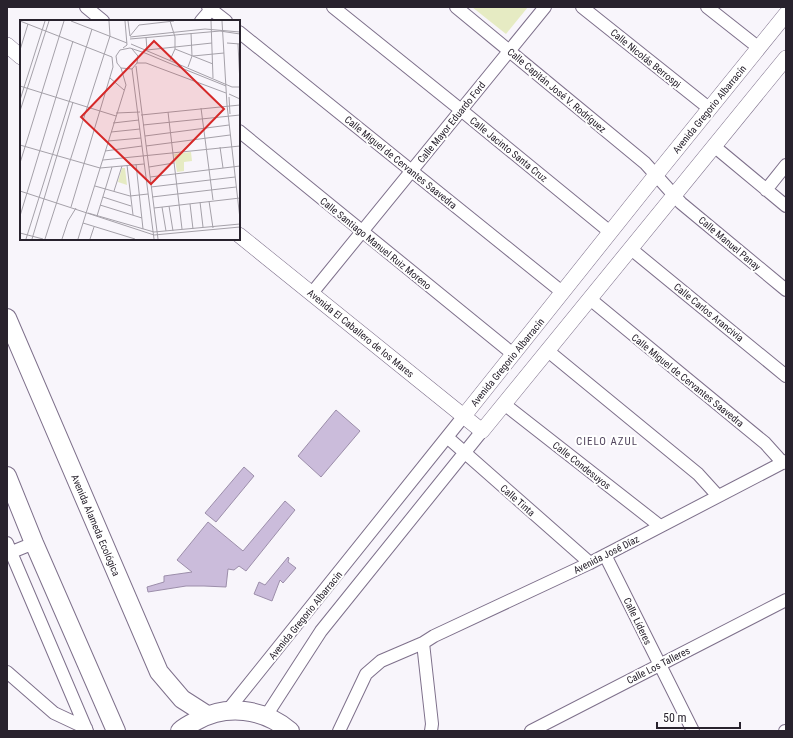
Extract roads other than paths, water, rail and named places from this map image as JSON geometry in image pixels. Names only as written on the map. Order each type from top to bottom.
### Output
[{"type":"main road","name":"Avenida Alameda Ecológica","points":[[7,318],[159,672],[182,699],[206,715]]},
{"type":"main road","points":[[7,476],[34,543],[116,731]]},
{"type":"main road","points":[[180,731],[206,715],[228,710],[248,711],[266,716],[290,731]]},
{"type":"street","points":[[86,7],[102,20]]},
{"type":"street","name":"Calle Jacinto Santa Cruz","points":[[333,7],[462,110],[610,232]]},
{"type":"street","name":"Calle Capitán José V. Rodríguez","points":[[456,7],[510,50],[645,163],[655,176],[675,196]]},
{"type":"street","name":"Calle Mayor Eduardo Ford","points":[[312,293],[545,7]]},
{"type":"street","name":"Calle Nicolás Berrospi","points":[[582,7],[710,109]]},
{"type":"street","points":[[707,7],[759,48]]},
{"type":"street","points":[[202,20],[211,8],[225,20]]},
{"type":"street","name":"Avenida Gregorio Albarracín","points":[[228,710],[786,14]]},
{"type":"street","name":"Calle Miguel de Cervantes Saavedra","points":[[240,33],[562,292]]},
{"type":"street","points":[[7,45],[20,56]]},
{"type":"street","points":[[266,716],[321,631],[786,58]]},
{"type":"street","name":"Calle Santiago Manuel Ruiz Moreno","points":[[240,132],[513,354]]},
{"type":"street","points":[[715,147],[786,206]]},
{"type":"street","points":[[766,190],[786,165]]},
{"type":"street","name":"Calle Manuel Panay","points":[[675,196],[681,203],[786,290]]},
{"type":"street","name":"Avenida El Caballero de los Mares","points":[[240,235],[482,431]]},
{"type":"street","name":"Calle Carlos Arancivia","points":[[631,249],[786,376]]},
{"type":"street","name":"Calle Miguel de Cervantes Saavedra","points":[[590,299],[765,443],[784,462]]},
{"type":"street","points":[[548,351],[698,474],[718,496]]},
{"type":"street","name":"Calle Condesuyos","points":[[504,404],[660,526]]},
{"type":"street","name":"Calle Tinta","points":[[447,438],[590,563]]},
{"type":"street","name":"Avenida José Díaz","points":[[339,731],[366,674],[381,661],[423,643],[434,636],[590,563],[784,462]]},
{"type":"street","points":[[34,543],[8,550],[85,730]]},
{"type":"street","name":"Calle Líderes","points":[[605,554],[693,731]]},
{"type":"street","name":"Calle Los Talleres","points":[[531,731],[786,600]]},
{"type":"street","points":[[303,618],[321,631]]},
{"type":"street","points":[[423,643],[432,724],[431,731]]},
{"type":"street","points":[[7,672],[54,713],[85,730]]},
{"type":"district","name":"CIELO AZUL","points":[[607,441]]}]
